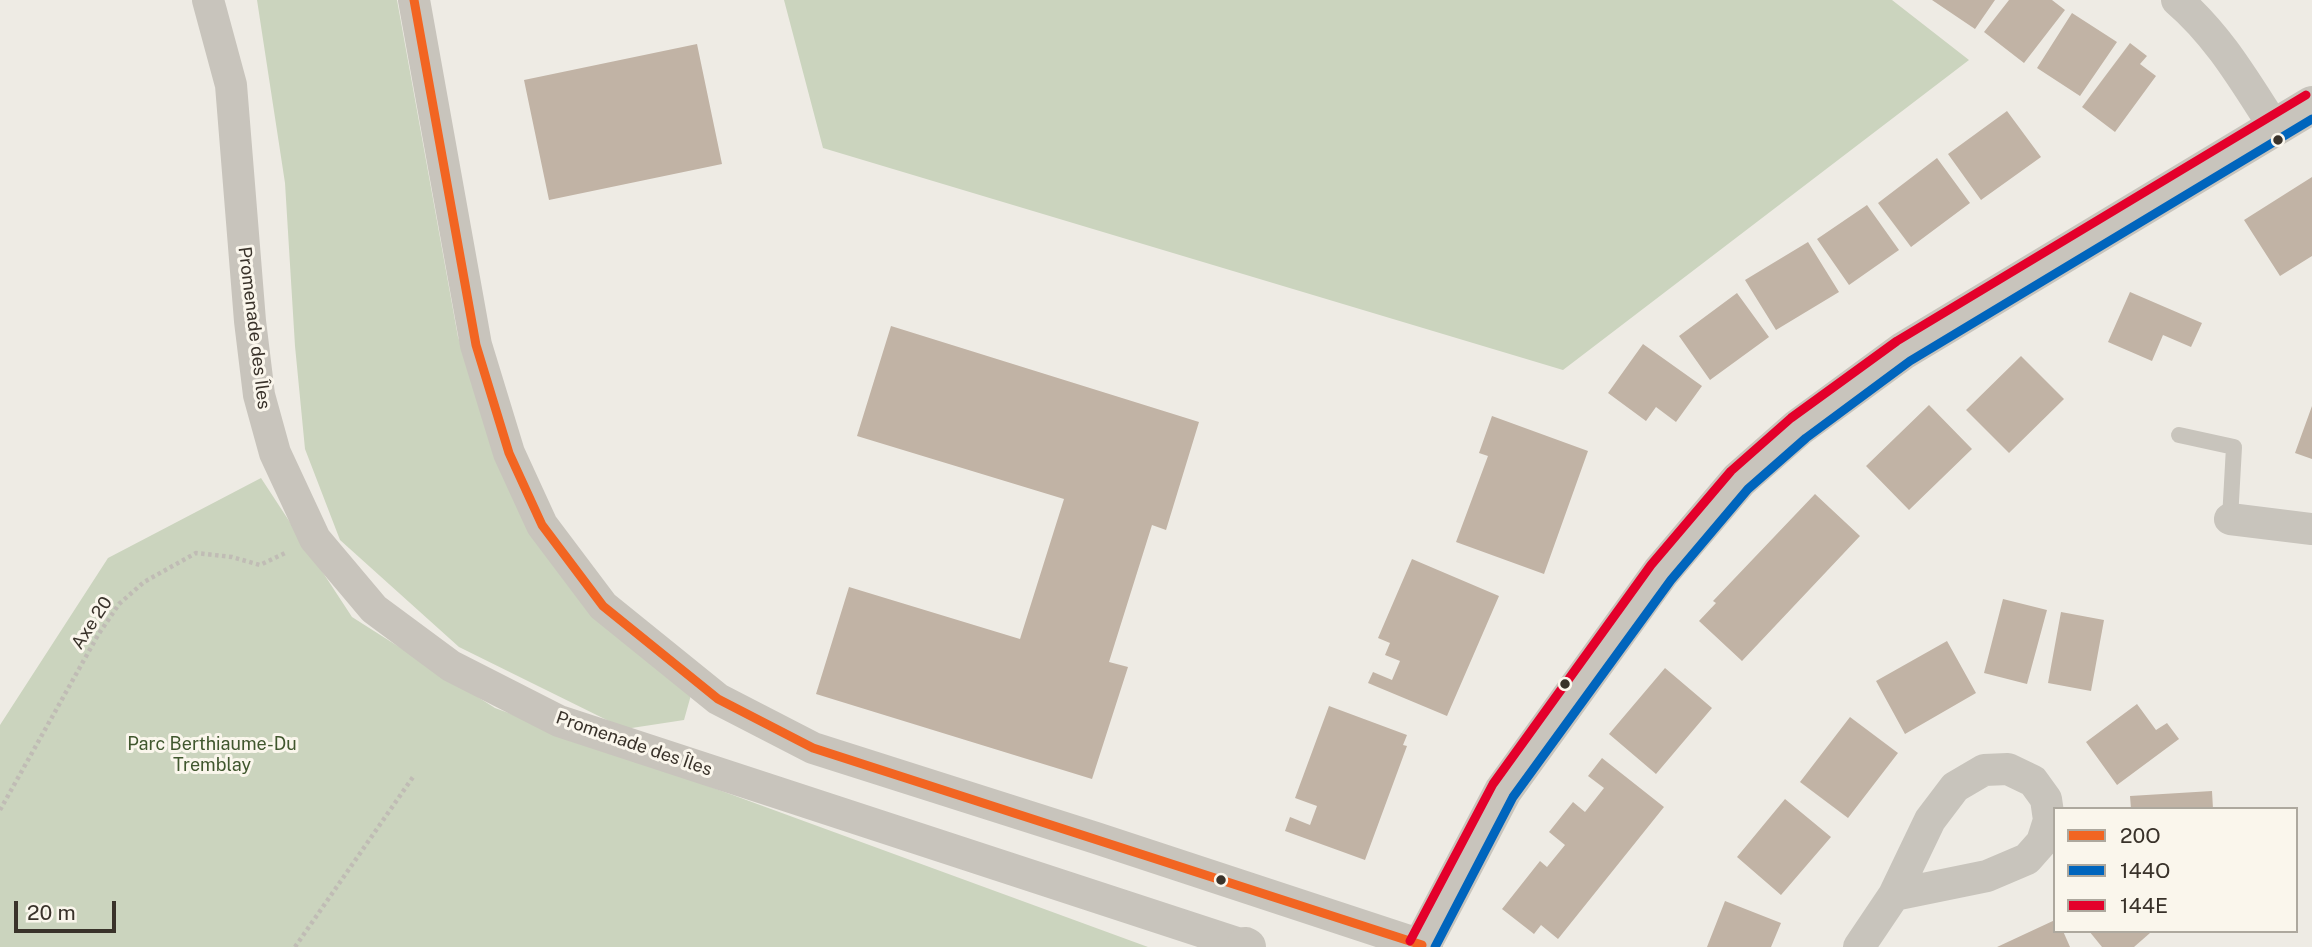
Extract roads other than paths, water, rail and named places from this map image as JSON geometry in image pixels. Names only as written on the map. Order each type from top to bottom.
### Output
[{"type":"street","name":"Promenade des Îles","points":[[208,0],[232,85],[250,321],[259,395],[275,453],[315,540],[374,609],[451,666],[559,721],[1247,947]]},
{"type":"street","points":[[414,0],[476,345],[509,453],[542,525],[603,606],[718,699],[813,748],[1423,946],[1503,791],[1661,572],[1739,480],[1798,428],[1903,351],[2312,105]]},
{"type":"street","points":[[2177,0],[2198,19],[2228,54],[2275,128]]},
{"type":"street","points":[[2230,519],[2312,529]]},
{"type":"street","points":[[1859,947],[1894,895],[1930,820],[1955,787],[1984,770],[2008,769],[2033,781],[2046,799],[2049,820],[2042,842],[2027,859],[1987,876],[1894,895]]},
{"type":"lane","points":[[2179,435],[2234,447],[2230,519]]},
{"type":"park label","name":"Parc Berthiaume-Du Tremblay","points":[[212,754]]}]
